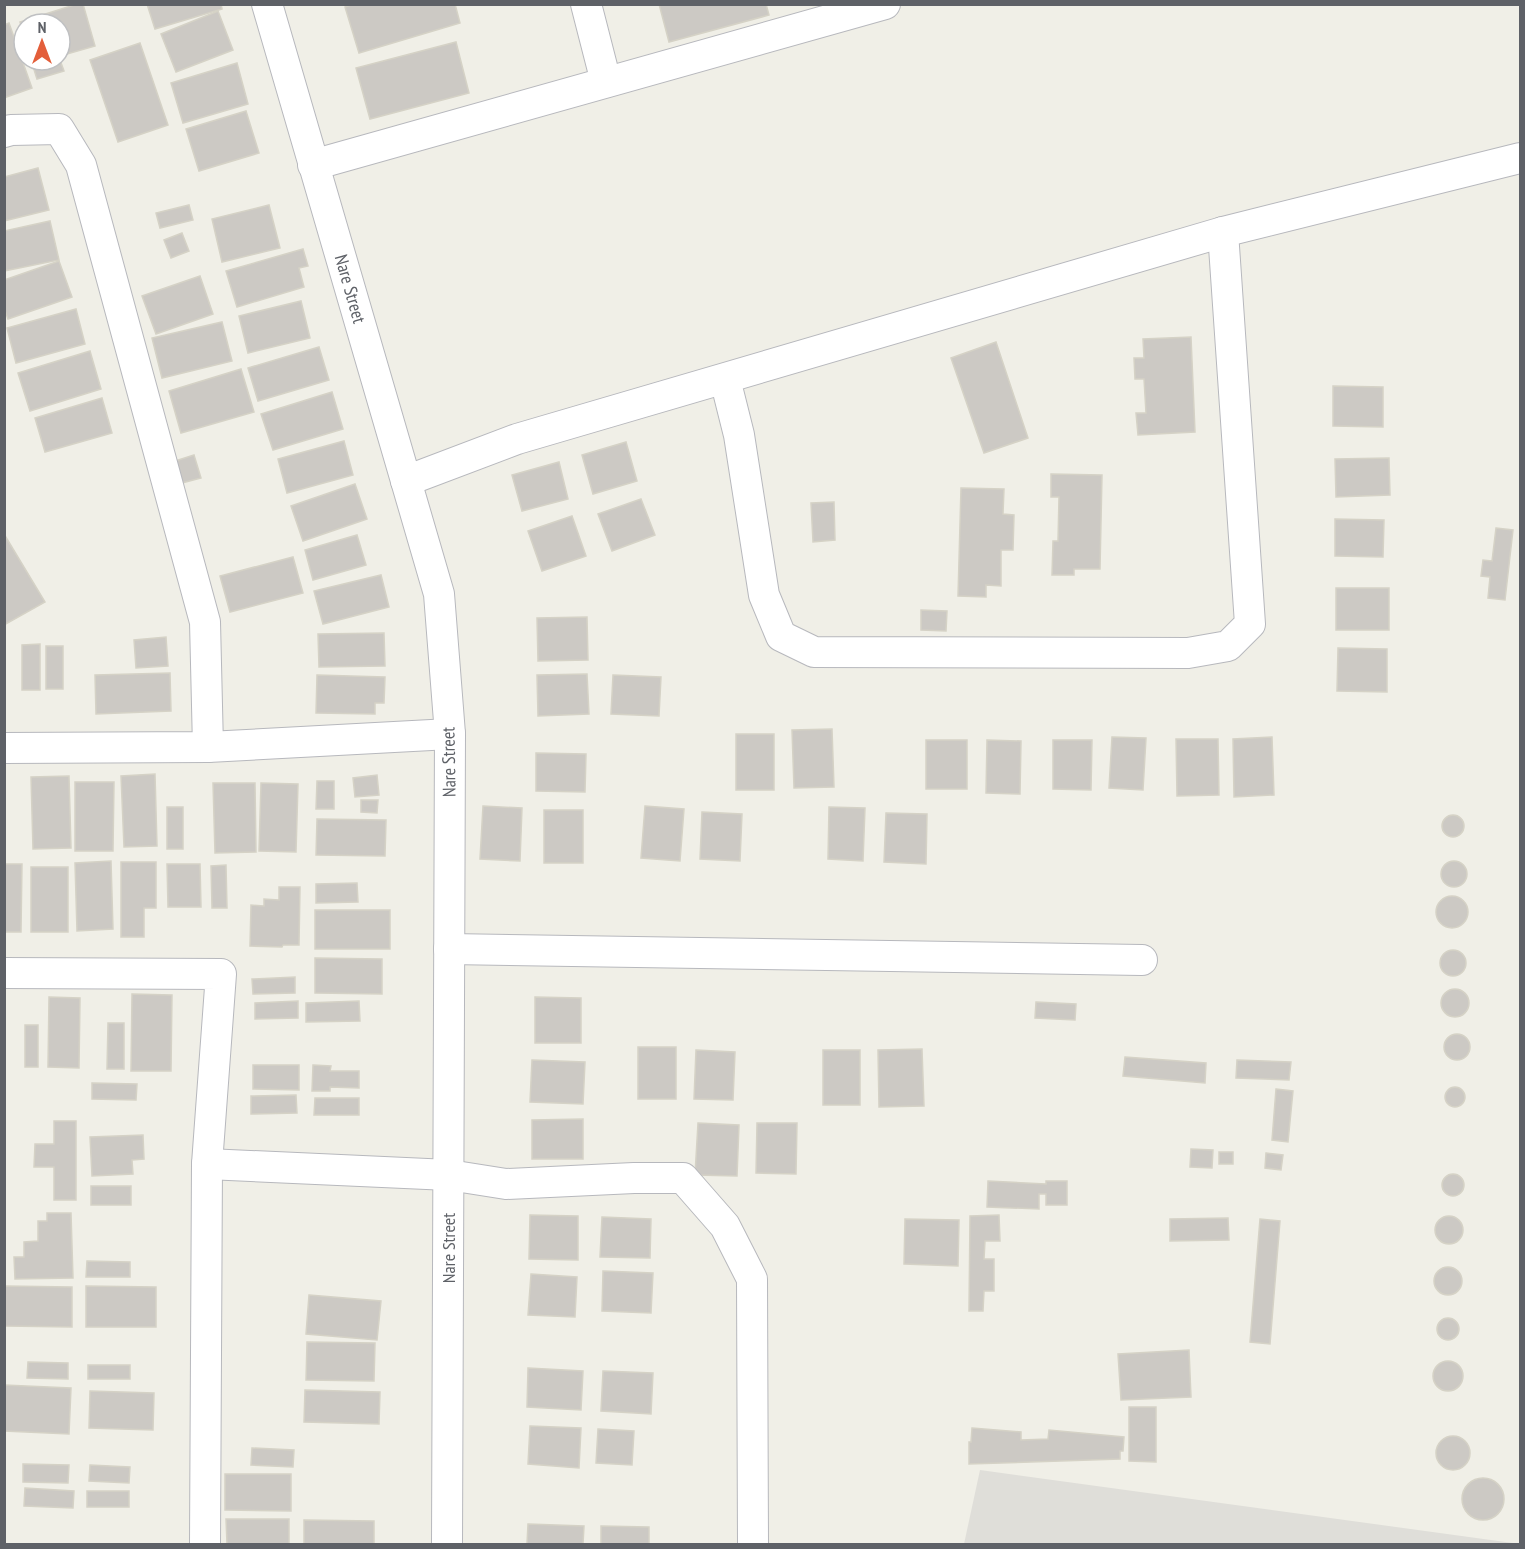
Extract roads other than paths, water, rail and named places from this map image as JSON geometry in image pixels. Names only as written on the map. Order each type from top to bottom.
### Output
[{"type":"street","name":"Nare Street","points":[[267,4],[439,594],[450,734],[447,1545]]},
{"type":"street","points":[[586,4],[606,82]]},
{"type":"street","points":[[313,165],[885,4]]},
{"type":"street","points":[[4,132],[59,129],[81,165],[204,622],[208,747]]},
{"type":"street","points":[[406,481],[518,439],[1223,232],[1521,158]]},
{"type":"street","points":[[725,379],[739,435],[764,595],[781,636],[814,652],[1188,653],[1228,646],[1250,624],[1223,232]]},
{"type":"street","points":[[4,748],[208,747],[450,734]]},
{"type":"street","points":[[449,949],[1142,960]]},
{"type":"street","points":[[4,973],[221,974],[207,1164],[205,1545]]},
{"type":"street","points":[[207,1164],[449,1175],[506,1184],[683,1178],[725,1226],[752,1279],[753,1545]]}]
